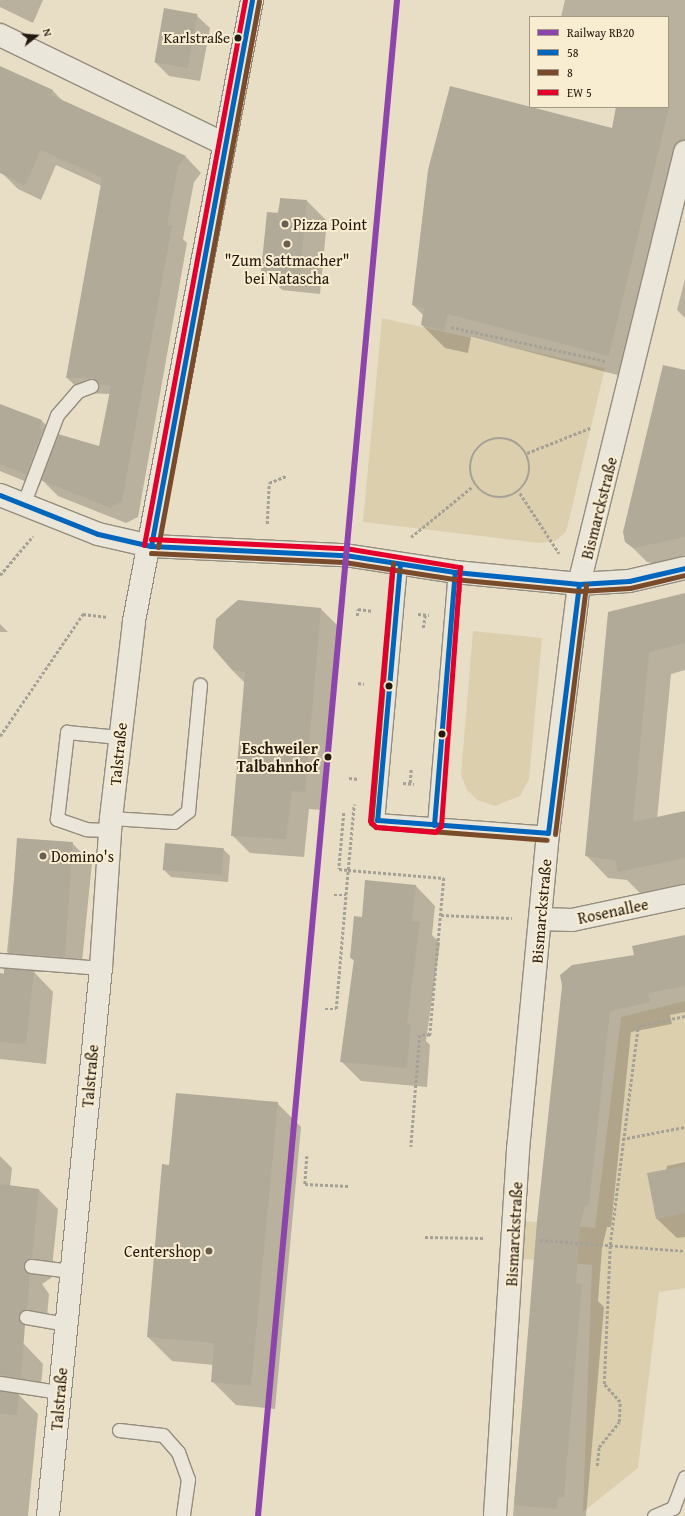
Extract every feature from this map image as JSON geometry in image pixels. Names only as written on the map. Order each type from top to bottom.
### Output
[{"type":"street","name":"Talstraße","points":[[48,1516],[101,968],[110,824],[119,737],[134,621],[151,546],[224,144],[252,0]]},
{"type":"street","points":[[0,35],[224,144]]},
{"type":"street","name":"Bismarckstraße","points":[[495,1516],[514,1238],[518,1150],[548,833],[579,584],[634,367],[685,152]]},
{"type":"street","points":[[0,495],[98,534],[151,546],[264,548],[391,562],[455,572],[579,584],[629,581],[685,568]]},
{"type":"street","name":"Rosenallee","points":[[541,919],[572,920],[685,896]]},
{"type":"lane","points":[[23,505],[57,415],[78,391],[92,386]]},
{"type":"lane","points":[[391,562],[377,820],[548,833]]},
{"type":"lane","points":[[434,825],[455,572]]},
{"type":"lane","points":[[119,737],[67,732],[57,819],[86,828],[110,824],[174,822],[188,811],[200,685]]},
{"type":"lane","points":[[0,960],[101,968]]},
{"type":"lane","points":[[31,1266],[71,1271]]},
{"type":"lane","points":[[26,1317],[66,1324]]},
{"type":"lane","points":[[0,1383],[59,1392]]},
{"type":"lane","points":[[119,1430],[163,1435],[178,1452],[188,1479],[183,1516]]},
{"type":"lane","points":[[654,1516],[673,1508],[685,1477]]},
{"type":"path","points":[[451,326],[634,367]]},
{"type":"path","points":[[526,453],[622,415]]},
{"type":"path","points":[[490,438],[509,438],[526,453],[529,478],[520,493],[508,498],[486,497],[474,486],[468,468],[476,447],[490,438]]},
{"type":"path","points":[[264,548],[269,483],[286,476]]},
{"type":"path","points":[[391,562],[474,486]]},
{"type":"path","points":[[520,493],[579,584]]},
{"type":"path","points":[[0,575],[29,544]]},
{"type":"path","points":[[357,616],[358,612]]},
{"type":"path","points":[[0,736],[83,614],[134,621]]},
{"type":"path","points":[[423,628],[425,615]]},
{"type":"path","points":[[358,683],[364,684]]},
{"type":"path","points":[[410,783],[411,768]]},
{"type":"path","points":[[349,778],[356,779],[355,787]]},
{"type":"path","points":[[325,1009],[336,1009],[355,795]]},
{"type":"path","points":[[344,813],[339,869],[444,878],[430,1035],[420,1034],[410,1147]]},
{"type":"path","points":[[334,895],[346,895]]},
{"type":"path","points":[[441,915],[541,919]]},
{"type":"path","points":[[597,1466],[599,1447],[619,1422],[620,1402],[604,1384],[610,1245],[622,1139],[638,1026],[685,1016]]},
{"type":"path","points":[[622,1139],[685,1127]]},
{"type":"path","points":[[307,1156],[305,1184],[349,1186]]},
{"type":"path","points":[[425,1238],[514,1238],[685,1250]]},
{"type":"shaded area","points":[[382,318],[605,368],[566,532],[555,541],[539,543],[363,522]]},
{"type":"shaded area","points":[[473,631],[542,638],[529,779],[520,796],[495,806],[477,800],[467,790],[461,775]]},
{"type":"shaded area","points":[[685,1001],[685,1288],[659,1292],[638,1468],[583,1512],[592,1265],[513,1258],[515,1220],[595,1228],[621,1017]]},
{"type":"building","points":[[164,8],[197,14],[188,68],[154,62]]},
{"type":"building","points":[[0,66],[53,90],[51,95],[186,156],[178,166],[167,226],[172,226],[122,501],[110,508],[41,480],[58,434],[99,446],[111,386],[99,384],[93,378],[66,378],[102,178],[41,150],[25,185],[0,173]]},
{"type":"building","points":[[450,86],[529,106],[529,108],[535,108],[612,128],[616,108],[669,108],[609,356],[448,314],[444,331],[421,325],[424,308],[412,305],[428,170]]},
{"type":"building","points":[[280,198],[307,200],[300,275],[261,271],[267,212],[279,213]]},
{"type":"building","points":[[663,365],[685,370],[685,537],[633,548],[625,542],[623,532]]},
{"type":"building","points":[[0,404],[42,420],[39,428],[43,429],[26,474],[0,464]]},
{"type":"building","points":[[685,593],[685,643],[649,652],[633,822],[685,811],[685,858],[618,872],[615,860],[585,856],[608,612]]},
{"type":"building","points":[[238,600],[321,608],[305,792],[292,791],[286,839],[231,836],[245,672],[232,670],[213,648],[216,619]]},
{"type":"building","points":[[17,838],[73,842],[65,957],[9,953]]},
{"type":"building","points":[[165,843],[224,848],[221,875],[163,870]]},
{"type":"building","points":[[365,880],[416,885],[412,921],[420,922],[407,1024],[411,1024],[407,1068],[340,1062],[354,959],[350,958],[354,916],[362,917]]},
{"type":"building","points":[[685,935],[685,986],[648,993],[650,1002],[610,1011],[589,1205],[585,1205],[580,1225],[576,1283],[582,1284],[564,1497],[558,1497],[557,1509],[514,1505],[537,1221],[562,986],[560,975],[572,965],[634,955],[632,946]]},
{"type":"building","points":[[4,968],[34,971],[26,1044],[0,1042],[0,973],[4,974]]},
{"type":"building","name":"Centershop","points":[[176,1093],[278,1102],[251,1386],[211,1382],[214,1343],[147,1337],[162,1164],[169,1165]]},
{"type":"building","points":[[685,1166],[685,1213],[656,1219],[647,1173]]},
{"type":"building","points":[[0,1184],[39,1189],[32,1258],[23,1265],[30,1274],[27,1309],[18,1316],[25,1325],[21,1378],[0,1375]]},
{"type":"building","points":[[0,1391],[19,1394],[17,1415],[0,1414]]},
{"type":"rail line","name":"RB20","points":[[258,1516],[397,0]]},
{"type":"transit line","points":[[144,545],[245,0]]},
{"type":"transit line","name":"58","points":[[151,546],[252,0]]},
{"type":"transit line","name":"8","points":[[158,547],[259,1]]},
{"type":"transit line","name":"58","points":[[0,495],[98,534],[151,546],[345,555],[455,572],[579,584],[629,581],[685,568]]},
{"type":"transit line","points":[[151,539],[345,548],[460,567],[441,826],[435,832],[376,827],[370,821],[392,569]]},
{"type":"transit line","name":"8","points":[[151,553],[344,562],[454,579],[579,591],[630,588],[685,575]]},
{"type":"transit line","name":"8","points":[[393,563],[371,823],[376,827],[547,840]]},
{"type":"transit line","name":"58","points":[[400,564],[377,820],[548,833],[579,584]]},
{"type":"transit line","name":"58","points":[[434,825],[455,572]]},
{"type":"transit line","name":"8","points":[[555,834],[586,585]]},
{"type":"place","name":"Karlstraße","points":[[238,38]]},
{"type":"place","name":"Pizza Point","points":[[285,224]]},
{"type":"place","name":"\"Zum Sattmacher\" bei Natascha","points":[[287,244]]},
{"type":"place","name":"Eschweiler Talbahnhof","points":[[328,757]]},
{"type":"place","name":"Domino's","points":[[43,856]]},
{"type":"place","name":"Centershop","points":[[209,1251]]}]
